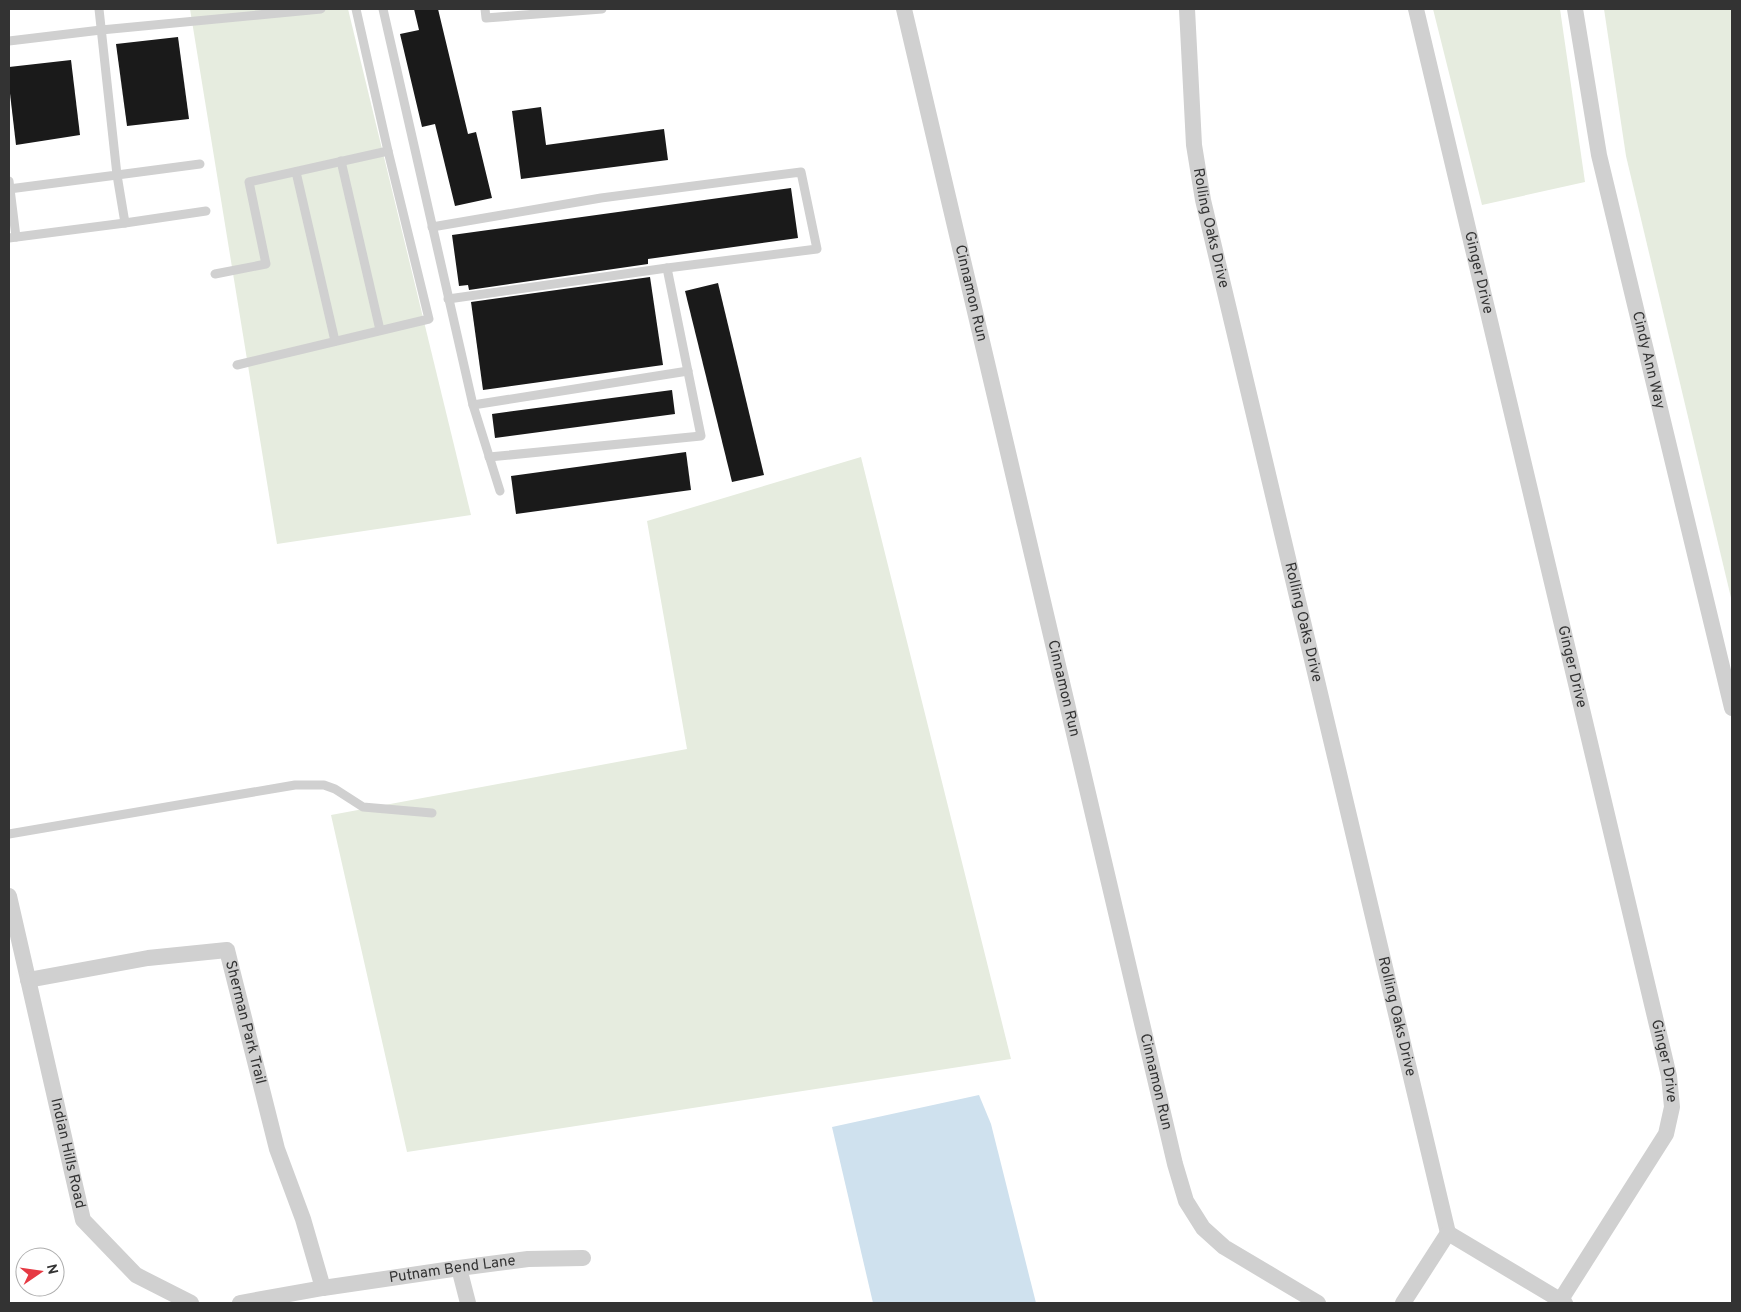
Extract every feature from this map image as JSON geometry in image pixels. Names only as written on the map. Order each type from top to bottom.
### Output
[{"type":"street","name":"Cinnamon Run","points":[[904,9],[1175,1164],[1186,1201],[1203,1228],[1224,1247],[1318,1303]]},
{"type":"street","name":"Rolling Oaks Drive","points":[[1186,9],[1194,145],[1203,200],[1448,1233]]},
{"type":"street","name":"Ginger Drive","points":[[1416,9],[1669,1076],[1672,1107],[1666,1134],[1563,1302]]},
{"type":"street","name":"Cindy Ann Way","points":[[1576,9],[1599,155],[1732,708]]},
{"type":"street","name":"Indian Hills Road","points":[[9,896],[83,1220],[136,1275],[191,1303]]},
{"type":"street","name":"Sherman Park Trail","points":[[28,980],[148,958],[227,950],[277,1148],[303,1219],[323,1288]]},
{"type":"street","points":[[1403,1303],[1448,1233],[1563,1302]]},
{"type":"street","name":"Putnam Bend Lane","points":[[323,1288],[528,1259],[582,1258]]},
{"type":"street","points":[[459,1268],[468,1303]]},
{"type":"street","points":[[240,1303],[323,1288]]},
{"type":"lane","points":[[99,9],[117,175],[125,223]]},
{"type":"lane","points":[[9,41],[253,12],[322,9]]},
{"type":"lane","points":[[237,365],[429,319],[356,9]]},
{"type":"lane","points":[[383,9],[473,405],[500,491]]},
{"type":"lane","points":[[485,9],[486,18],[602,9]]},
{"type":"lane","points":[[214,274],[266,264],[249,182],[388,151]]},
{"type":"lane","points":[[340,162],[380,330]]},
{"type":"lane","points":[[200,164],[9,186],[12,238],[206,211]]},
{"type":"lane","points":[[296,172],[335,341]]},
{"type":"lane","points":[[432,227],[601,198],[800,172],[817,249],[448,299]]},
{"type":"lane","points":[[489,457],[700,436],[667,268]]},
{"type":"lane","points":[[473,405],[688,371]]},
{"type":"lane","points":[[9,834],[295,785],[312,784],[324,785],[335,789],[363,807],[432,813]]},
{"type":"shaded area","points":[[190,9],[348,9],[471,515],[277,544]]},
{"type":"shaded area","points":[[1433,9],[1560,9],[1585,182],[1482,205]]},
{"type":"shaded area","points":[[1604,9],[1732,9],[1732,602],[1626,156]]},
{"type":"shaded area","points":[[861,457],[1011,1059],[407,1152],[331,815],[687,749],[647,521]]},
{"type":"water","points":[[979,1095],[991,1124],[1036,1303],[873,1303],[832,1127]]},
{"type":"building","points":[[414,9],[438,9],[468,134],[476,132],[492,198],[455,206],[435,124],[422,127],[400,34],[419,30]]},
{"type":"building","points":[[178,37],[189,119],[127,126],[116,44]]},
{"type":"building","points":[[71,60],[80,135],[16,145],[9,85],[9,67]]},
{"type":"building","points":[[541,107],[546,145],[664,129],[668,160],[521,179],[512,111]]},
{"type":"building","points":[[791,188],[798,238],[648,259],[648,264],[469,290],[468,285],[459,286],[452,235]]},
{"type":"building","points":[[650,277],[663,365],[483,390],[471,302]]},
{"type":"building","points":[[718,283],[764,475],[732,482],[685,291]]},
{"type":"building","points":[[672,390],[675,414],[495,438],[492,414]]},
{"type":"building","points":[[686,452],[691,490],[516,514],[511,476]]}]
